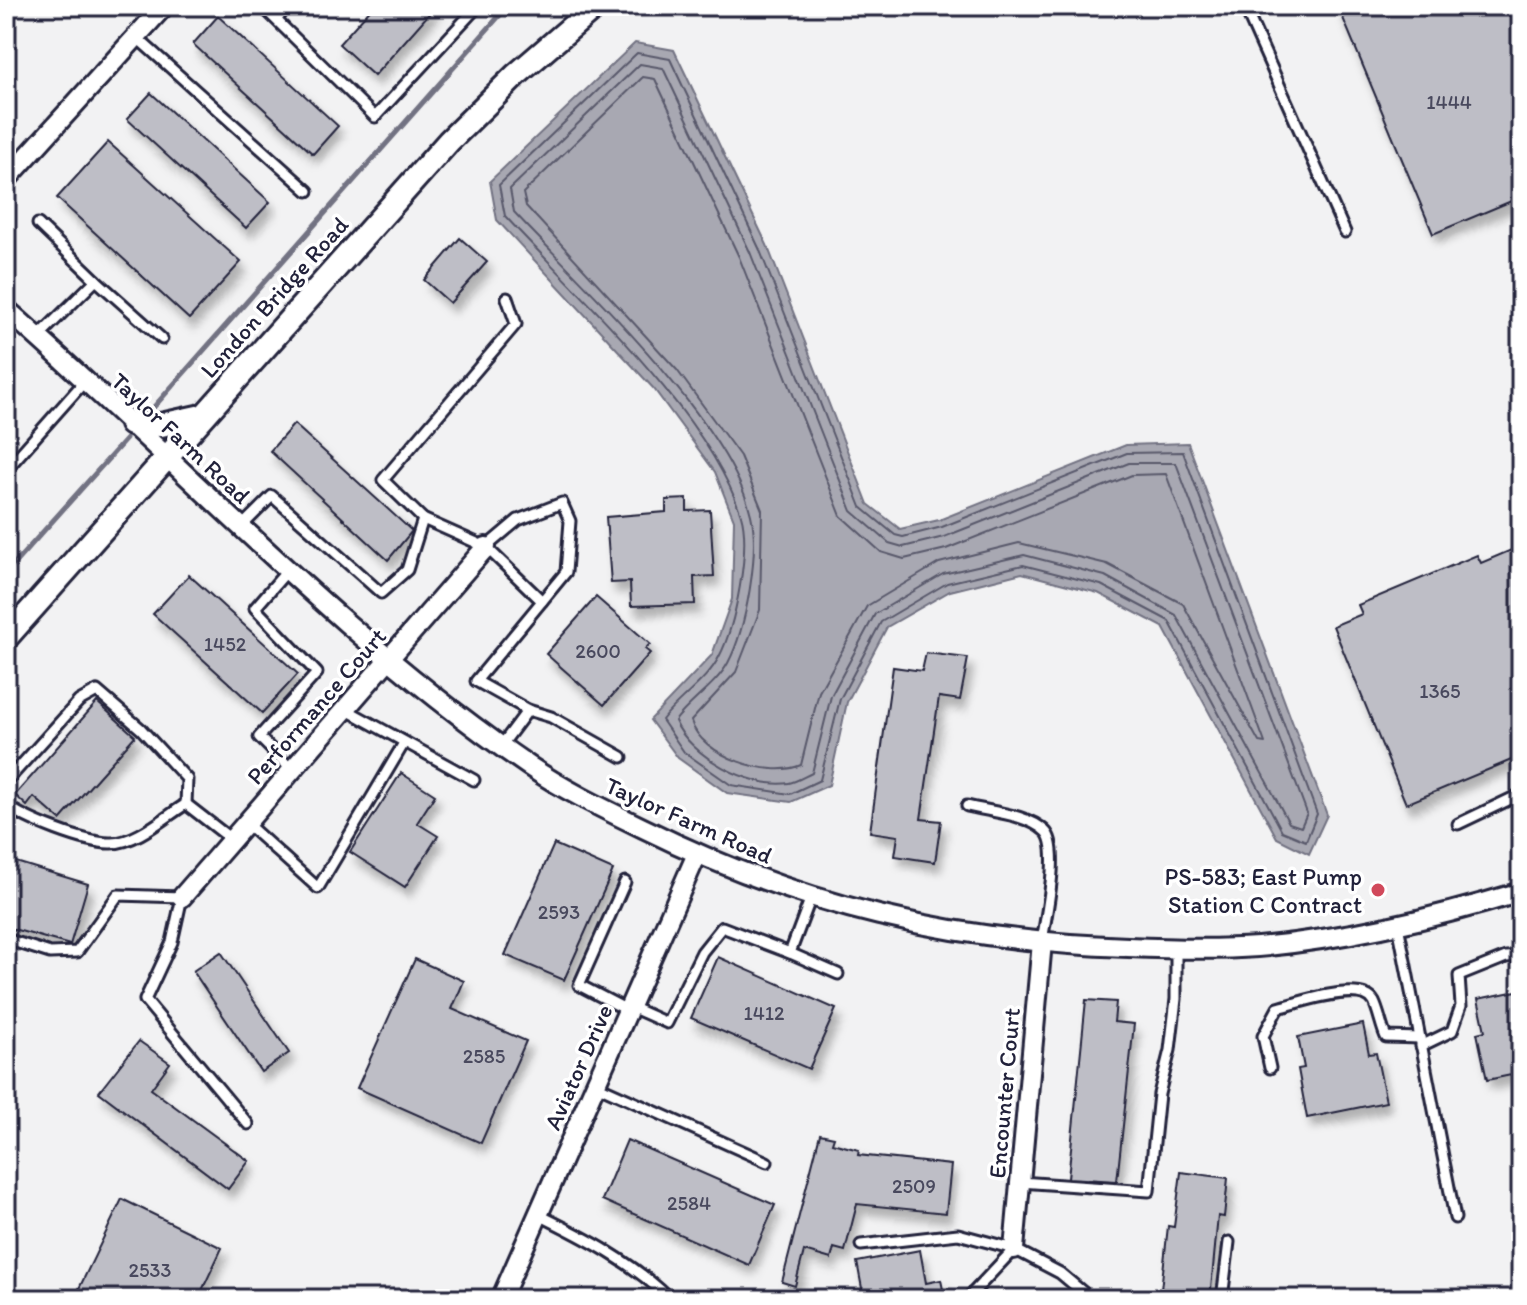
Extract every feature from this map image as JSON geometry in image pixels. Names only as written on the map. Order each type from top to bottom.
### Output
[{"type":"street","points":[[6,180],[164,6]]},
{"type":"street","name":"London Bridge Road","points":[[6,638],[449,141],[516,75],[596,6]]},
{"type":"street","name":"Taylor Farm Road","points":[[6,309],[287,571],[389,658],[501,746],[591,802],[697,854],[811,897],[937,930],[1042,942],[1176,949],[1256,947],[1398,925],[1521,892]]},
{"type":"street","points":[[131,424],[161,425],[202,416]]},
{"type":"street","name":"Performance Court","points":[[182,897],[486,547]]},
{"type":"street","name":"Aviator Drive","points":[[501,1299],[697,854]]},
{"type":"street","name":"Encounter Court","points":[[1014,1249],[1042,942]]},
{"type":"lane","points":[[262,6],[375,117],[478,6]]},
{"type":"lane","points":[[277,19],[287,6]]},
{"type":"lane","points":[[1244,6],[1345,232]]},
{"type":"lane","points":[[135,36],[308,191]]},
{"type":"lane","points":[[38,224],[162,339]]},
{"type":"lane","points":[[38,337],[96,280]]},
{"type":"lane","points":[[507,298],[516,324],[383,480],[423,519],[486,547],[542,601]]},
{"type":"lane","points":[[6,470],[85,381]]},
{"type":"lane","points":[[241,527],[272,496],[381,593],[407,570],[423,519]]},
{"type":"lane","points":[[486,547],[518,520],[562,503],[570,521],[566,572],[476,681],[528,710],[551,717],[622,757]]},
{"type":"lane","points":[[287,571],[255,608],[317,673],[259,737],[292,770]]},
{"type":"lane","points":[[6,782],[79,701],[97,691],[141,729],[187,779],[186,804]]},
{"type":"lane","points":[[345,709],[474,780]]},
{"type":"lane","points":[[501,746],[528,710]]},
{"type":"lane","points":[[246,823],[318,888],[404,743]]},
{"type":"lane","points":[[1458,824],[1521,794]]},
{"type":"lane","points":[[6,805],[24,818],[111,844],[138,834],[186,804]]},
{"type":"lane","points":[[186,804],[231,839]]},
{"type":"lane","points":[[967,806],[1032,822],[1048,833],[1054,851],[1042,942]]},
{"type":"lane","points":[[625,882],[579,985],[630,1009],[667,1023],[702,952],[722,927],[838,974]]},
{"type":"lane","points":[[6,939],[50,953],[77,952],[118,895],[182,897],[172,942],[145,1000],[248,1124]]},
{"type":"lane","points":[[790,953],[811,897]]},
{"type":"lane","points":[[1398,925],[1455,1218]]},
{"type":"lane","points":[[1020,1182],[1149,1191],[1159,1094],[1170,1050],[1176,999],[1176,949]]},
{"type":"lane","points":[[1270,1068],[1263,1036],[1278,1008],[1351,990],[1367,994],[1374,1001],[1386,1037],[1420,1042],[1452,1031],[1461,1006],[1459,976],[1506,957],[1521,956]]},
{"type":"lane","points":[[596,1085],[767,1162]]},
{"type":"lane","points":[[539,1215],[645,1275],[670,1299]]},
{"type":"lane","points":[[861,1245],[958,1234],[1014,1249],[1060,1273],[1091,1299]]},
{"type":"lane","points":[[1222,1299],[1229,1242]]},
{"type":"lane","points":[[967,1299],[1014,1249]]},
{"type":"water","points":[[635,43],[674,50],[767,245],[868,504],[900,529],[939,520],[1126,445],[1188,443],[1327,815],[1309,854],[1277,838],[1163,627],[1098,593],[1022,573],[950,591],[887,627],[847,702],[829,785],[791,802],[727,793],[678,758],[650,720],[712,655],[732,599],[734,520],[715,472],[654,389],[497,220],[490,181]]},
{"type":"building","points":[[373,6],[436,6],[374,76],[339,44]]},
{"type":"building","points":[[1338,6],[1521,6],[1521,197],[1433,234]]},
{"type":"building","points":[[218,16],[338,126],[313,154],[193,44]]},
{"type":"building","points":[[151,93],[270,202],[246,228],[127,119]]},
{"type":"building","points":[[108,142],[241,262],[189,319],[57,198]]},
{"type":"building","points":[[460,238],[487,262],[450,303],[424,280]]},
{"type":"building","points":[[294,424],[412,531],[388,560],[270,451]]},
{"type":"building","points":[[687,499],[687,511],[710,510],[714,576],[694,577],[695,604],[631,606],[630,582],[611,583],[606,517],[666,512],[666,500]]},
{"type":"building","points":[[1516,548],[1521,559],[1521,756],[1406,804],[1333,626],[1362,614],[1358,605],[1477,555],[1481,563]]},
{"type":"building","points":[[189,575],[298,674],[262,713],[153,614]]},
{"type":"building","points":[[596,597],[650,644],[645,649],[650,653],[604,705],[546,654]]},
{"type":"building","points":[[926,653],[968,658],[960,700],[939,697],[921,819],[941,821],[935,862],[895,856],[898,836],[870,832],[893,667],[922,671]]},
{"type":"building","points":[[97,702],[135,736],[60,820],[34,797],[27,806],[15,795]]},
{"type":"building","points":[[401,773],[435,795],[417,823],[438,836],[405,887],[350,852]]},
{"type":"building","points":[[554,844],[613,870],[564,980],[505,955]]},
{"type":"building","points":[[6,859],[88,884],[70,945],[6,927]]},
{"type":"building","points":[[221,952],[289,1053],[261,1072],[193,971]]},
{"type":"building","points":[[718,957],[836,1009],[809,1069],[691,1018]]},
{"type":"building","points":[[415,959],[464,981],[452,1009],[526,1041],[481,1143],[357,1088]]},
{"type":"building","points":[[1521,990],[1521,1073],[1487,1080],[1477,1033],[1485,1031],[1478,999]]},
{"type":"building","points":[[1086,1000],[1116,1002],[1114,1022],[1134,1024],[1117,1181],[1068,1178]]},
{"type":"building","points":[[1363,1024],[1369,1054],[1376,1053],[1386,1102],[1307,1118],[1298,1069],[1304,1068],[1298,1037]]},
{"type":"building","points":[[139,1041],[170,1063],[151,1089],[249,1161],[228,1189],[99,1092]]},
{"type":"building","points":[[820,1134],[834,1137],[832,1143],[859,1150],[858,1155],[951,1165],[946,1213],[857,1204],[845,1251],[834,1248],[831,1259],[804,1251],[795,1286],[782,1282]]},
{"type":"building","points":[[627,1140],[775,1205],[749,1265],[602,1200]]},
{"type":"building","points":[[1181,1172],[1228,1178],[1224,1217],[1218,1216],[1210,1299],[1160,1299],[1168,1226],[1174,1227]]},
{"type":"building","points":[[122,1199],[222,1248],[198,1299],[74,1299]]},
{"type":"building","points":[[920,1250],[926,1283],[941,1280],[945,1299],[864,1299],[857,1262]]},
{"type":"waterway","points":[[145,417],[508,6]]},
{"type":"waterway","points":[[6,573],[126,439]]},
{"type":"place","name":"PS-583; East Pump Station C Contract","points":[[1378,890]]}]
